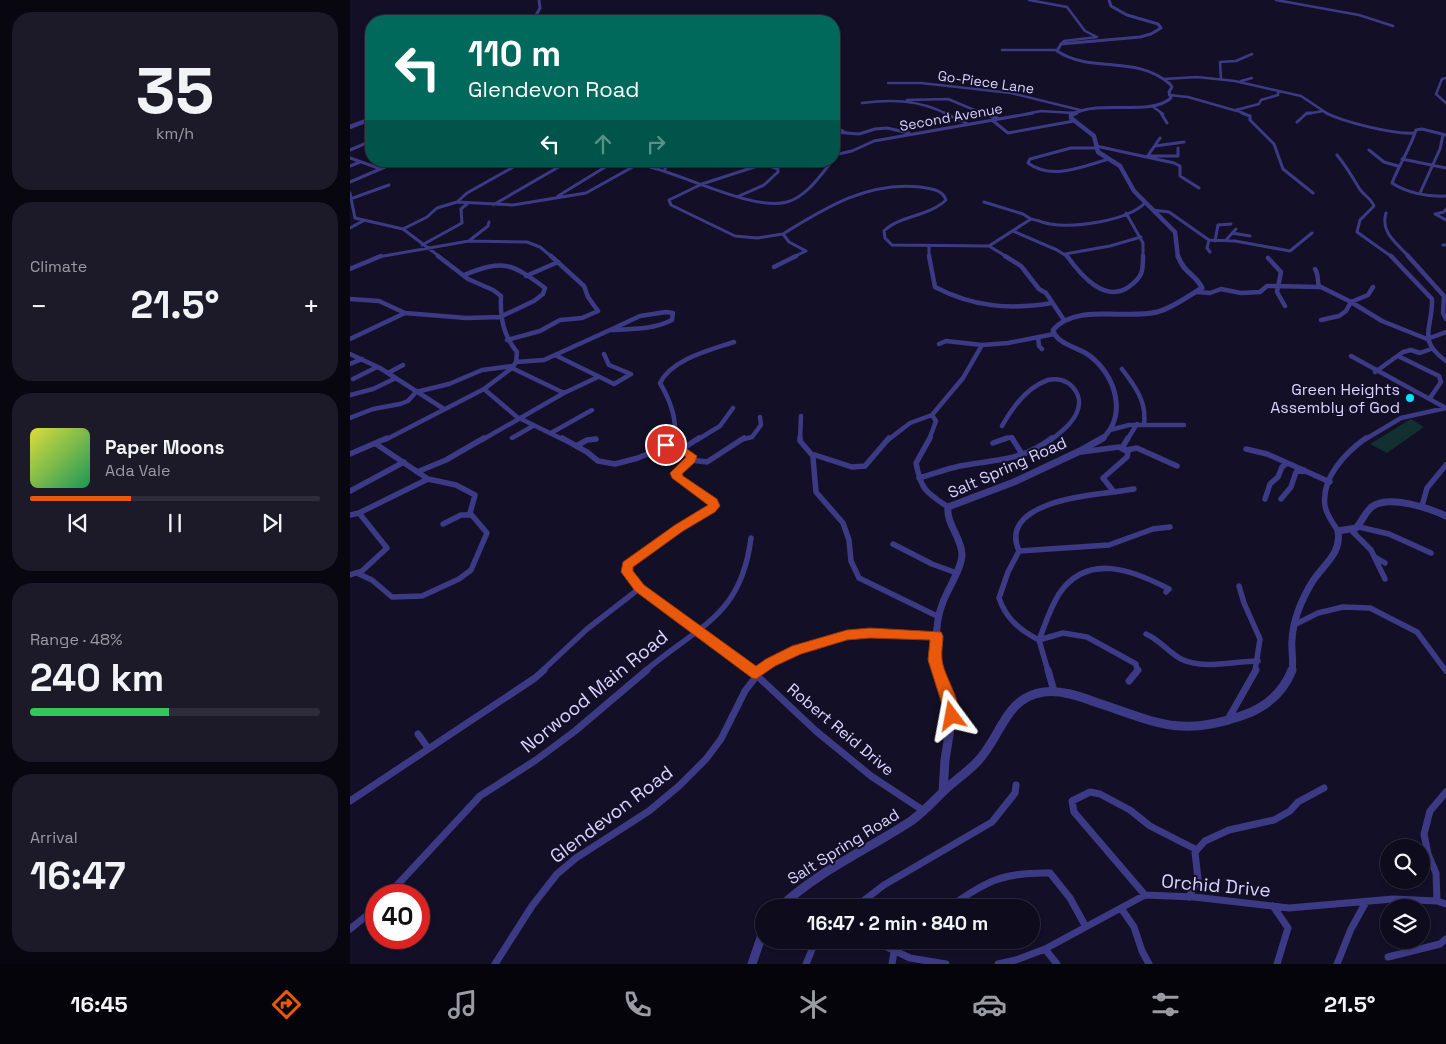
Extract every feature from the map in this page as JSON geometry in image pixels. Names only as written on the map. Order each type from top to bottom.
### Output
[{"type":"street","points":[[536,15],[540,8],[539,0]]},
{"type":"street","points":[[1029,0],[1067,7],[1086,31],[1097,37],[1064,41],[1057,50]]},
{"type":"street","points":[[1061,44],[1140,37],[1161,28],[1158,24],[1127,15],[1111,6],[1109,0]]},
{"type":"street","points":[[1276,0],[1320,6],[1371,17],[1393,26]]},
{"type":"street","points":[[1002,50],[1057,50],[1067,57],[1083,62],[1135,66],[1171,84],[1170,101],[1152,106],[1109,105],[1080,110],[1071,115],[1074,121],[1094,136],[1096,147],[1120,166],[1130,185],[1145,203],[1175,232],[1176,254],[1180,263],[1184,270],[1202,285],[1202,288],[1158,312],[1085,316],[1064,320],[1052,330],[1054,334]]},
{"type":"street","points":[[1221,79],[1220,62],[1236,61],[1252,54]]},
{"type":"street","points":[[1235,81],[1252,78]]},
{"type":"street","points":[[1446,78],[1442,79],[1436,94],[1446,103]]},
{"type":"street","points":[[1164,79],[1221,79],[1235,81],[1303,97],[1323,111],[1383,130],[1407,134],[1416,131],[1445,135],[1420,193]]},
{"type":"street","name":"Go-Piece Lane","points":[[888,83],[911,82],[1011,93],[1080,110]]},
{"type":"street","points":[[1440,84],[1445,85]]},
{"type":"street","points":[[1237,111],[1259,104],[1261,100],[1278,95],[1278,92]]},
{"type":"street","points":[[1169,94],[1188,97],[1250,116],[1250,120],[1274,144],[1283,169],[1313,193]]},
{"type":"street","points":[[862,103],[944,98],[961,103],[985,116],[1000,118]]},
{"type":"street","points":[[899,101],[931,104],[969,124]]},
{"type":"street","points":[[1152,106],[1163,114],[1167,123]]},
{"type":"street","name":"Second Avenue","points":[[840,154],[852,151],[874,141],[1000,118],[1041,111],[1062,110],[1073,113]]},
{"type":"street","points":[[1297,122],[1308,113],[1323,111]]},
{"type":"street","points":[[992,120],[1008,133],[1074,121]]},
{"type":"street","points":[[350,127],[365,121]]},
{"type":"street","points":[[840,128],[846,134]]},
{"type":"street","points":[[840,133],[859,134],[875,129],[887,128],[912,134]]},
{"type":"street","points":[[1416,131],[1398,166],[1392,185],[1420,193],[1446,196]]},
{"type":"street","points":[[1146,157],[1150,155],[1151,149],[1160,138]]},
{"type":"street","points":[[1155,146],[1184,142]]},
{"type":"street","points":[[350,150],[365,144]]},
{"type":"street","points":[[1109,159],[1086,167],[1065,171],[1041,169],[1033,167],[1028,163],[1030,159],[1075,146],[1096,147],[1134,153],[1174,163],[1180,166],[1180,176],[1199,188]]},
{"type":"street","points":[[1146,157],[1178,156],[1178,148]]},
{"type":"street","points":[[1369,150],[1384,162],[1398,166]]},
{"type":"street","points":[[1337,155],[1350,171],[1360,190],[1372,201],[1374,206],[1371,211],[1365,214],[1357,227],[1357,232],[1390,255],[1432,299],[1427,339],[1431,350],[1446,361]]},
{"type":"street","points":[[350,158],[365,163]]},
{"type":"street","points":[[1402,159],[1446,168]]},
{"type":"street","points":[[350,166],[360,162]]},
{"type":"street","points":[[350,182],[383,168],[379,167]]},
{"type":"street","points":[[403,229],[427,217],[437,208],[457,202],[467,193],[513,167]]},
{"type":"street","points":[[493,205],[559,167]]},
{"type":"street","points":[[555,198],[605,167]]},
{"type":"street","points":[[457,202],[466,204],[513,205],[586,193],[633,167]]},
{"type":"street","points":[[655,167],[666,169],[739,196],[764,202],[784,203],[806,191],[827,167]]},
{"type":"street","points":[[753,167],[673,196],[669,200],[671,205],[735,236],[757,238],[782,234],[832,206],[882,186],[915,185],[941,191],[945,194],[946,200],[941,206],[889,226],[884,231],[885,238],[892,245],[989,246],[1031,218]]},
{"type":"street","points":[[739,196],[764,186],[778,172],[778,169],[772,167]]},
{"type":"street","points":[[351,199],[389,185]]},
{"type":"street","points":[[350,193],[355,218],[403,229],[464,275],[501,296],[500,317],[507,340],[516,352],[513,365],[484,390],[376,444],[350,454]]},
{"type":"street","points":[[984,202],[1050,224],[1090,224],[1139,210],[1145,203]]},
{"type":"street","points":[[422,245],[462,222],[461,209],[466,204]]},
{"type":"street","points":[[1446,209],[1444,212],[1435,214],[1446,220]]},
{"type":"street","points":[[1153,210],[1169,212],[1210,240],[1215,241],[1226,240],[1290,251],[1295,250],[1303,239],[1312,233]]},
{"type":"street","points":[[1013,231],[1065,254],[1073,266],[1101,290],[1116,293],[1129,289],[1143,272],[1144,256],[1141,237],[1126,213]]},
{"type":"street","points":[[1386,213],[1383,223],[1385,230],[1444,296],[1445,301],[1441,309],[1446,319]]},
{"type":"street","points":[[350,228],[363,221]]},
{"type":"street","points":[[469,241],[484,230],[489,222]]},
{"type":"street","points":[[1215,241],[1218,226],[1231,224]]},
{"type":"street","points":[[1226,240],[1236,229]]},
{"type":"street","points":[[1232,233],[1250,236]]},
{"type":"street","points":[[774,267],[806,251],[789,242],[782,234]]},
{"type":"street","points":[[1065,254],[1110,246],[1141,237]]},
{"type":"street","points":[[1210,240],[1207,248],[1210,252]]},
{"type":"street","points":[[350,268],[384,255],[430,249],[469,241],[528,242],[540,247],[584,286],[588,297],[598,311],[587,317],[560,320],[540,331],[507,340]]},
{"type":"street","points":[[929,246],[928,251],[935,287],[948,295],[981,306],[1008,308],[1052,303]]},
{"type":"street","points":[[989,246],[1021,266],[1039,289],[1046,293],[1064,320]]},
{"type":"street","points":[[1268,258],[1281,272],[1277,292],[1285,306]]},
{"type":"street","points":[[526,276],[558,262]]},
{"type":"street","points":[[350,299],[379,301],[404,312],[466,318],[500,317],[543,294],[545,288],[526,276],[519,268],[498,263],[490,264],[464,275]]},
{"type":"street","points":[[1315,269],[1318,274],[1316,282],[1319,287]]},
{"type":"street","points":[[1197,292],[1210,293],[1221,289],[1241,293],[1260,292],[1267,286],[1319,287],[1351,302],[1382,322],[1427,339],[1446,332]]},
{"type":"street","points":[[1322,320],[1339,316],[1346,311],[1351,302],[1366,296],[1373,287]]},
{"type":"street","points":[[350,339],[404,312]]},
{"type":"street","points":[[350,418],[373,409],[408,401],[416,392],[449,384],[489,368],[544,360],[557,356],[630,320],[650,314],[673,313],[672,320],[662,326],[644,329],[610,330]]},
{"type":"street","points":[[940,344],[946,341],[982,345],[1008,343],[1054,334],[1096,360],[1112,386],[1118,408],[1116,418],[1110,430]]},
{"type":"street","points":[[1038,337],[1039,346],[1042,349]]},
{"type":"street","points":[[673,443],[676,430],[670,399],[660,383],[663,375],[686,360],[696,358],[734,342]]},
{"type":"street","points":[[813,456],[823,455],[852,468],[865,466],[892,434],[932,415],[963,378],[982,345]]},
{"type":"street","points":[[1375,372],[1404,352],[1411,350],[1420,353],[1431,350]]},
{"type":"street","points":[[350,354],[378,367],[444,409]]},
{"type":"street","points":[[557,356],[614,384],[631,374],[609,365],[604,354]]},
{"type":"street","points":[[1351,356],[1375,372],[1430,398],[1446,408]]},
{"type":"street","points":[[1398,356],[1439,376],[1441,382],[1430,398]]},
{"type":"street","points":[[350,364],[362,359]]},
{"type":"street","points":[[388,373],[403,365]]},
{"type":"street","points":[[513,365],[564,393]]},
{"type":"street","points":[[353,379],[378,367]]},
{"type":"street","points":[[1122,369],[1139,394],[1146,411],[1144,424]]},
{"type":"street","points":[[417,472],[446,460],[478,440],[520,419],[564,393],[598,377]]},
{"type":"street","points":[[350,395],[373,389],[396,378]]},
{"type":"street","points":[[918,478],[966,465],[992,464],[1022,454],[1048,442],[1073,422],[1078,409],[1078,393],[1072,386],[1058,379],[1044,382],[1010,410],[1002,426]]},
{"type":"street","points":[[484,390],[520,419],[576,446],[598,461],[615,464],[649,454],[673,443]]},
{"type":"street","points":[[682,449],[720,426],[733,408]]},
{"type":"street","points":[[943,792],[979,759],[1012,707],[1028,696],[1040,691],[1054,690],[1067,692],[1144,720],[1177,727],[1210,725],[1226,721],[1254,711],[1281,691],[1288,681],[1292,668],[1292,640],[1299,609],[1309,586],[1338,549],[1340,538],[1338,531],[1328,516],[1324,502],[1336,467],[1346,454],[1401,418],[1446,408]]},
{"type":"street","points":[[551,433],[592,410]]},
{"type":"street","points":[[932,415],[936,421],[933,433],[916,464],[918,478],[926,491],[948,508]]},
{"type":"street","points":[[801,416],[800,440],[813,456],[816,492],[843,522],[849,540],[851,561],[859,578],[939,617]]},
{"type":"street","points":[[673,443],[692,456],[691,460],[707,462],[741,439],[752,437],[761,425],[760,418]]},
{"type":"street","points":[[1110,430],[1137,424],[1184,425]]},
{"type":"street","points":[[1124,449],[1137,424]]},
{"type":"street","points":[[512,438],[533,426]]},
{"type":"street","name":"Salt Spring Road","points":[[789,899],[798,891],[924,811],[943,792],[945,760],[952,716],[951,707],[935,660],[939,617],[954,572],[962,557],[961,547],[946,514],[948,508],[1018,482],[1078,452],[1102,438],[1110,430]]},
{"type":"street","points":[[993,443],[1011,437],[1022,454]]},
{"type":"street","points":[[576,446],[587,440],[596,439]]},
{"type":"street","points":[[357,573],[372,580],[392,597],[422,596],[445,586],[471,570],[486,533],[471,515],[470,509],[475,495],[456,485],[428,479],[376,444]]},
{"type":"street","points":[[1078,452],[1137,448],[1177,466]]},
{"type":"street","points":[[1114,492],[1103,478],[1126,457],[1128,452],[1124,449]]},
{"type":"street","points":[[1246,449],[1267,454],[1330,482]]},
{"type":"street","name":"Robert Reid Drive","points":[[691,460],[676,473],[678,478],[713,502],[714,506],[711,510],[679,528],[627,565],[627,572],[640,588],[756,674],[816,731],[870,776],[924,811]]},
{"type":"street","points":[[350,491],[404,462]]},
{"type":"street","points":[[1265,499],[1270,484],[1278,477],[1282,467],[1288,463]]},
{"type":"street","points":[[1422,506],[1423,496],[1428,484],[1446,465]]},
{"type":"street","points":[[1281,499],[1284,493],[1291,487],[1296,472],[1304,470]]},
{"type":"street","points":[[350,515],[359,513],[428,479]]},
{"type":"street","points":[[1019,551],[1014,541],[1016,529],[1022,518],[1033,510],[1082,496],[1134,489]]},
{"type":"street","points":[[1356,529],[1373,506],[1394,502],[1422,506],[1446,516]]},
{"type":"street","points":[[350,575],[357,573],[384,552],[387,547],[359,513]]},
{"type":"street","points":[[443,524],[461,515],[471,515]]},
{"type":"street","points":[[1019,551],[1109,545],[1153,529],[1170,527]]},
{"type":"street","points":[[1338,531],[1356,529],[1389,534],[1431,553]]},
{"type":"street","points":[[1356,529],[1371,550],[1385,579]]},
{"type":"street","name":"Norwood Main Road","points":[[398,884],[480,796],[536,760],[575,731],[658,660],[708,624],[726,606],[738,586],[748,562],[751,538]]},
{"type":"street","points":[[893,544],[932,564],[954,572]]},
{"type":"street","points":[[1019,551],[1008,572],[999,598],[1000,603],[1017,628],[1039,640],[1062,633],[1087,637],[1136,664],[1138,670],[1129,681]]},
{"type":"street","points":[[1374,557],[1386,562]]},
{"type":"street","points":[[1054,690],[1039,640],[1047,619],[1064,588],[1080,575],[1092,569],[1106,566],[1127,570],[1151,579],[1169,589],[1166,592]]},
{"type":"street","points":[[1226,721],[1257,668],[1258,661],[1260,639],[1244,603],[1239,586]]},
{"type":"street","points":[[350,801],[535,678],[587,629],[640,588]]},
{"type":"street","points":[[1296,624],[1318,613],[1343,607],[1370,608],[1417,632],[1446,671]]},
{"type":"street","name":"Glendevon Road","points":[[495,964],[522,920],[558,873],[593,847],[638,819],[676,787],[715,749],[728,729],[756,674],[770,663],[796,650],[847,635],[870,633],[937,636]]},
{"type":"street","points":[[1146,634],[1155,638],[1182,660],[1200,664],[1218,664],[1237,660],[1258,661]]},
{"type":"street","points":[[418,734],[428,748]]},
{"type":"street","points":[[866,899],[884,885],[992,822],[1015,793],[1016,785]]},
{"type":"street","points":[[1189,896],[1198,879],[1195,852],[1205,841],[1229,830],[1274,820],[1290,811],[1298,802],[1324,788]]},
{"type":"street","points":[[1145,895],[1074,812],[1072,801],[1090,792],[1100,794],[1130,810],[1150,826],[1197,850]]},
{"type":"street","points":[[1437,900],[1436,873],[1426,850],[1424,832],[1426,819],[1433,804],[1446,792]]},
{"type":"street","points":[[960,899],[998,878],[1020,872],[1050,873],[1070,898],[1086,927]]},
{"type":"street","name":"Orchid Drive","points":[[998,964],[1016,960],[1045,949],[1145,895],[1189,896],[1290,908],[1393,899],[1437,900],[1446,904]]},
{"type":"street","points":[[1337,964],[1352,928],[1366,902]]},
{"type":"street","points":[[1273,906],[1288,928],[1277,964]]},
{"type":"street","points":[[1121,908],[1134,927],[1142,951],[1149,964]]},
{"type":"street","points":[[350,929],[365,917]]},
{"type":"street","points":[[1388,957],[1440,944],[1446,939]]},
{"type":"street","points":[[752,964],[757,949]]},
{"type":"street","points":[[806,964],[812,949]]},
{"type":"street","points":[[888,949],[910,958],[946,964]]},
{"type":"street","points":[[892,964],[894,952],[896,949]]},
{"type":"street","points":[[1045,949],[1057,964]]},
{"type":"green space","points":[[1411,419],[1424,427],[1387,453],[1370,444]]},
{"type":"place","name":"Green Heights Assembly of God","points":[[1410,398]]},
{"type":"route","points":[[666,445],[673,443],[692,456],[691,460],[676,473],[678,478],[713,502],[714,506],[711,510],[679,528],[627,565],[627,572],[640,588],[667,606],[756,674],[770,663],[796,650],[847,635],[870,633],[937,636],[935,660],[951,707],[952,716]]}]
